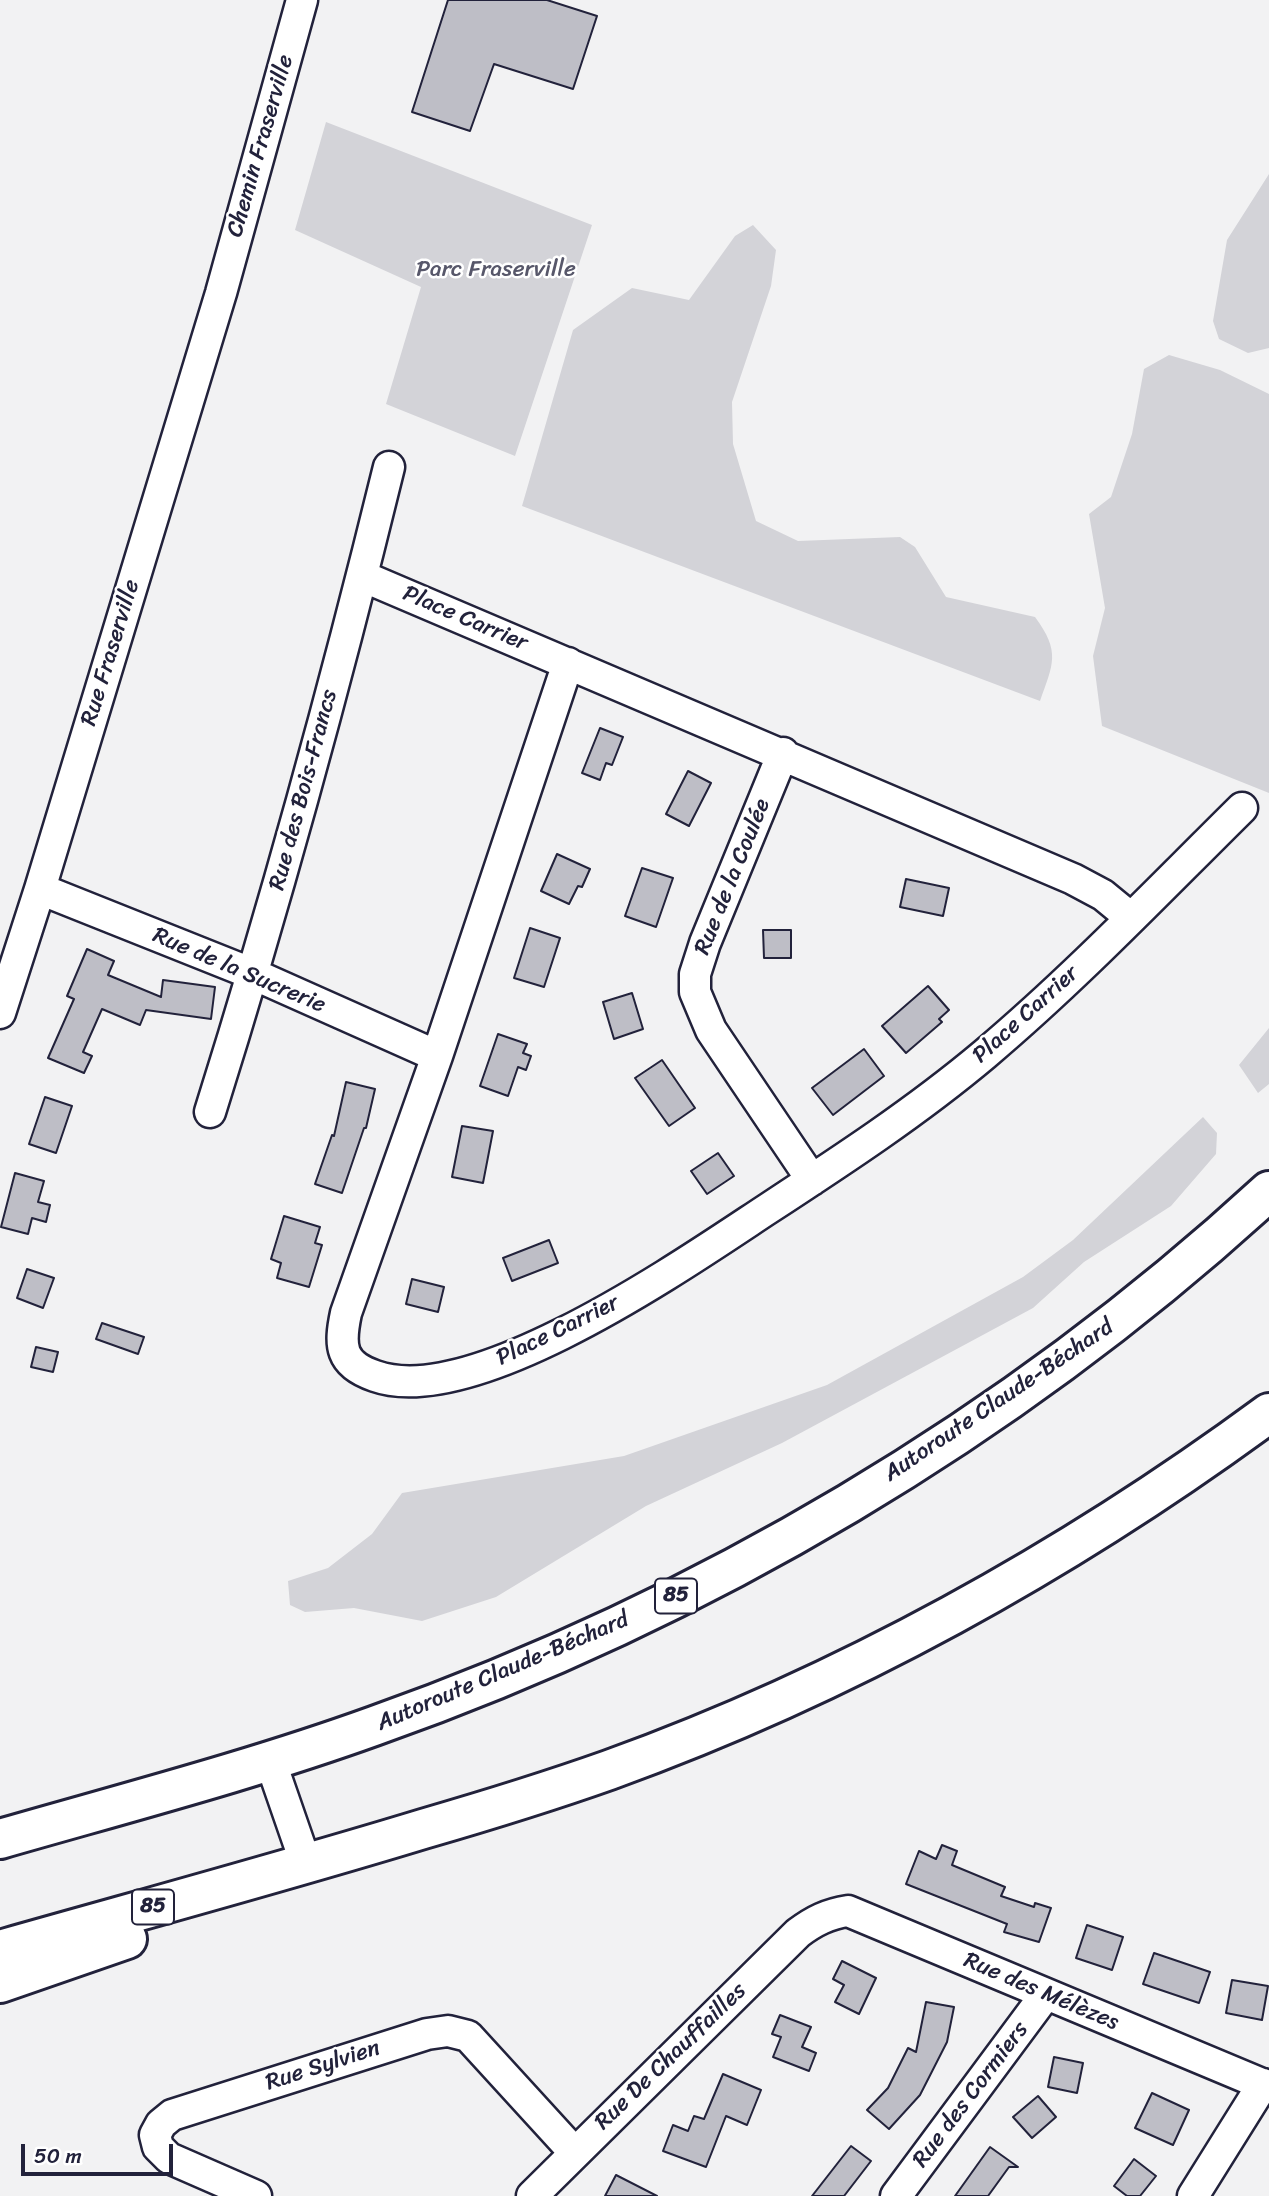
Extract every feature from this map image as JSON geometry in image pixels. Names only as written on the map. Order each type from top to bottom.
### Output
[{"type":"highway","name":"Autoroute Claude-Béchard","points":[[0,1839],[270,1760],[374,1726],[553,1655],[641,1614],[810,1526],[995,1410],[1070,1358],[1202,1252],[1269,1191]]},
{"type":"highway","name":"85","points":[[0,1950],[306,1864],[530,1797],[696,1736],[811,1685],[969,1604],[1084,1539],[1216,1452],[1269,1413]]},
{"type":"highway","points":[[0,1983],[157,1928],[438,1841],[627,1763]]},
{"type":"street","name":"Chemin Fraserville","points":[[220,293],[302,0]]},
{"type":"street","name":"Rue Fraserville","points":[[0,1013],[40,890],[220,293]]},
{"type":"street","name":"Rue des Bois-Francs","points":[[210,1112],[253,974],[362,576],[389,467]]},
{"type":"street","name":"Place Carrier","points":[[362,576],[783,753],[1088,886],[1130,918]]},
{"type":"street","name":"Place Carrier","points":[[568,663],[343,1329],[341,1341],[347,1360],[368,1374],[382,1379],[418,1380],[457,1375],[485,1367],[549,1340],[699,1254],[812,1180],[904,1117],[985,1054],[1046,1000],[1242,808]]},
{"type":"street","name":"Rue de la Coulée","points":[[783,753],[705,943],[695,974],[695,992],[711,1030],[812,1180]]},
{"type":"street","name":"Rue de la Sucrerie","points":[[40,890],[253,974],[437,1056]]},
{"type":"street","points":[[270,1760],[306,1864]]},
{"type":"street","name":"Rue des Mélèzes","points":[[813,1922],[830,1914],[848,1911],[1266,2085]]},
{"type":"street","name":"Rue De Chauffailles","points":[[532,2196],[788,1942],[813,1922]]},
{"type":"street","name":"Rue des Cormiers","points":[[895,2196],[1046,1994]]},
{"type":"street","name":"Rue Sylvien","points":[[256,2196],[169,2158],[158,2147],[155,2135],[161,2124],[172,2115],[426,2034],[448,2031],[468,2036],[574,2152]]},
{"type":"street","points":[[1193,2196],[1266,2085]]},
{"type":"green space","name":"Parc Fraserville","points":[[326,122],[592,225],[515,456],[386,404],[421,287],[295,230]]},
{"type":"green space","points":[[1269,174],[1269,348],[1248,353],[1219,339],[1213,321],[1227,240]]},
{"type":"green space","points":[[753,225],[776,250],[771,286],[732,402],[733,444],[756,521],[798,541],[900,537],[915,547],[946,597],[1035,617],[1049,640],[1052,658],[1040,701],[522,506],[573,330],[632,288],[689,300],[735,236]]},
{"type":"green space","points":[[1169,355],[1220,370],[1269,394],[1269,793],[1102,726],[1093,656],[1105,608],[1089,514],[1111,497],[1132,434],[1144,369]]},
{"type":"green space","points":[[1269,1028],[1269,1084],[1258,1093],[1239,1065]]},
{"type":"green space","points":[[1203,1117],[1217,1133],[1216,1154],[1171,1206],[1084,1262],[1033,1308],[782,1443],[646,1506],[496,1597],[422,1621],[354,1608],[305,1612],[290,1605],[288,1581],[328,1568],[372,1534],[402,1493],[624,1456],[827,1385],[1023,1277],[1073,1240]]},
{"type":"building","points":[[448,0],[547,0],[597,16],[573,89],[494,64],[470,131],[412,112]]},
{"type":"building","points":[[600,728],[623,737],[612,765],[606,763],[600,780],[582,773]]},
{"type":"building","points":[[688,771],[711,783],[689,826],[666,814]]},
{"type":"building","points":[[557,854],[590,869],[582,887],[578,886],[569,904],[541,891]]},
{"type":"building","points":[[642,868],[673,878],[656,927],[625,916]]},
{"type":"building","points":[[906,879],[949,888],[943,916],[900,907]]},
{"type":"building","points":[[530,928],[560,938],[544,987],[514,978]]},
{"type":"building","points":[[763,930],[791,930],[791,958],[764,958]]},
{"type":"building","points":[[87,949],[114,961],[108,975],[161,997],[163,980],[215,987],[211,1019],[146,1010],[140,1025],[102,1009],[83,1052],[92,1056],[84,1073],[48,1058],[74,999],[67,996]]},
{"type":"building","points":[[928,986],[949,1010],[939,1019],[942,1022],[906,1053],[882,1026]]},
{"type":"building","points":[[632,993],[643,1029],[614,1039],[603,1002]]},
{"type":"building","points":[[498,1034],[527,1044],[523,1053],[531,1056],[526,1070],[518,1067],[508,1096],[480,1086]]},
{"type":"building","points":[[864,1049],[884,1076],[833,1115],[812,1088]]},
{"type":"building","points":[[662,1060],[695,1108],[669,1126],[635,1078]]},
{"type":"building","points":[[346,1082],[375,1089],[366,1128],[342,1193],[315,1184],[332,1135],[334,1136]]},
{"type":"building","points":[[45,1097],[72,1106],[56,1153],[29,1144]]},
{"type":"building","points":[[462,1126],[493,1131],[483,1183],[452,1177]]},
{"type":"building","points":[[718,1153],[734,1176],[707,1194],[691,1171]]},
{"type":"building","points":[[15,1173],[44,1181],[38,1202],[50,1205],[46,1222],[32,1218],[28,1234],[1,1227]]},
{"type":"building","points":[[284,1216],[320,1227],[315,1243],[322,1245],[309,1287],[277,1278],[281,1263],[271,1259]]},
{"type":"building","points":[[549,1240],[558,1263],[512,1281],[503,1258]]},
{"type":"building","points":[[27,1269],[54,1278],[43,1308],[17,1298]]},
{"type":"building","points":[[412,1279],[444,1287],[438,1312],[406,1304]]},
{"type":"building","points":[[102,1323],[144,1337],[138,1354],[96,1339]]},
{"type":"building","points":[[36,1347],[58,1352],[53,1372],[31,1367]]},
{"type":"building","points":[[942,1845],[957,1851],[952,1865],[1005,1887],[1001,1896],[1034,1907],[1035,1903],[1051,1908],[1039,1942],[1004,1932],[1007,1924],[906,1884],[919,1851],[936,1859]]},
{"type":"building","points":[[1087,1925],[1123,1937],[1112,1970],[1076,1958]]},
{"type":"building","points":[[1154,1953],[1210,1972],[1199,2003],[1143,1984]]},
{"type":"building","points":[[842,1961],[876,1978],[859,2014],[835,2002],[844,1985],[833,1979]]},
{"type":"building","points":[[1232,1980],[1268,1986],[1262,2020],[1226,2013]]},
{"type":"building","points":[[926,2002],[954,2007],[947,2042],[920,2095],[889,2129],[867,2110],[888,2088],[908,2048],[916,2052]]},
{"type":"building","points":[[780,2015],[811,2027],[802,2047],[816,2053],[809,2071],[773,2057],[781,2037],[772,2034]]},
{"type":"building","points":[[1054,2057],[1083,2063],[1077,2093],[1048,2087]]},
{"type":"building","points":[[723,2074],[761,2090],[747,2125],[726,2116],[706,2167],[663,2151],[673,2125],[688,2131],[694,2116],[704,2119]]},
{"type":"building","points":[[1152,2093],[1189,2110],[1173,2145],[1135,2128]]},
{"type":"building","points":[[1038,2096],[1056,2117],[1032,2138],[1013,2117]]},
{"type":"building","points":[[851,2146],[871,2161],[844,2196],[812,2196]]},
{"type":"building","points":[[990,2147],[1018,2167],[1009,2167],[988,2196],[955,2196]]},
{"type":"building","points":[[1134,2159],[1156,2176],[1140,2196],[1127,2196],[1114,2186]]},
{"type":"building","points":[[616,2175],[657,2196],[605,2196]]}]
